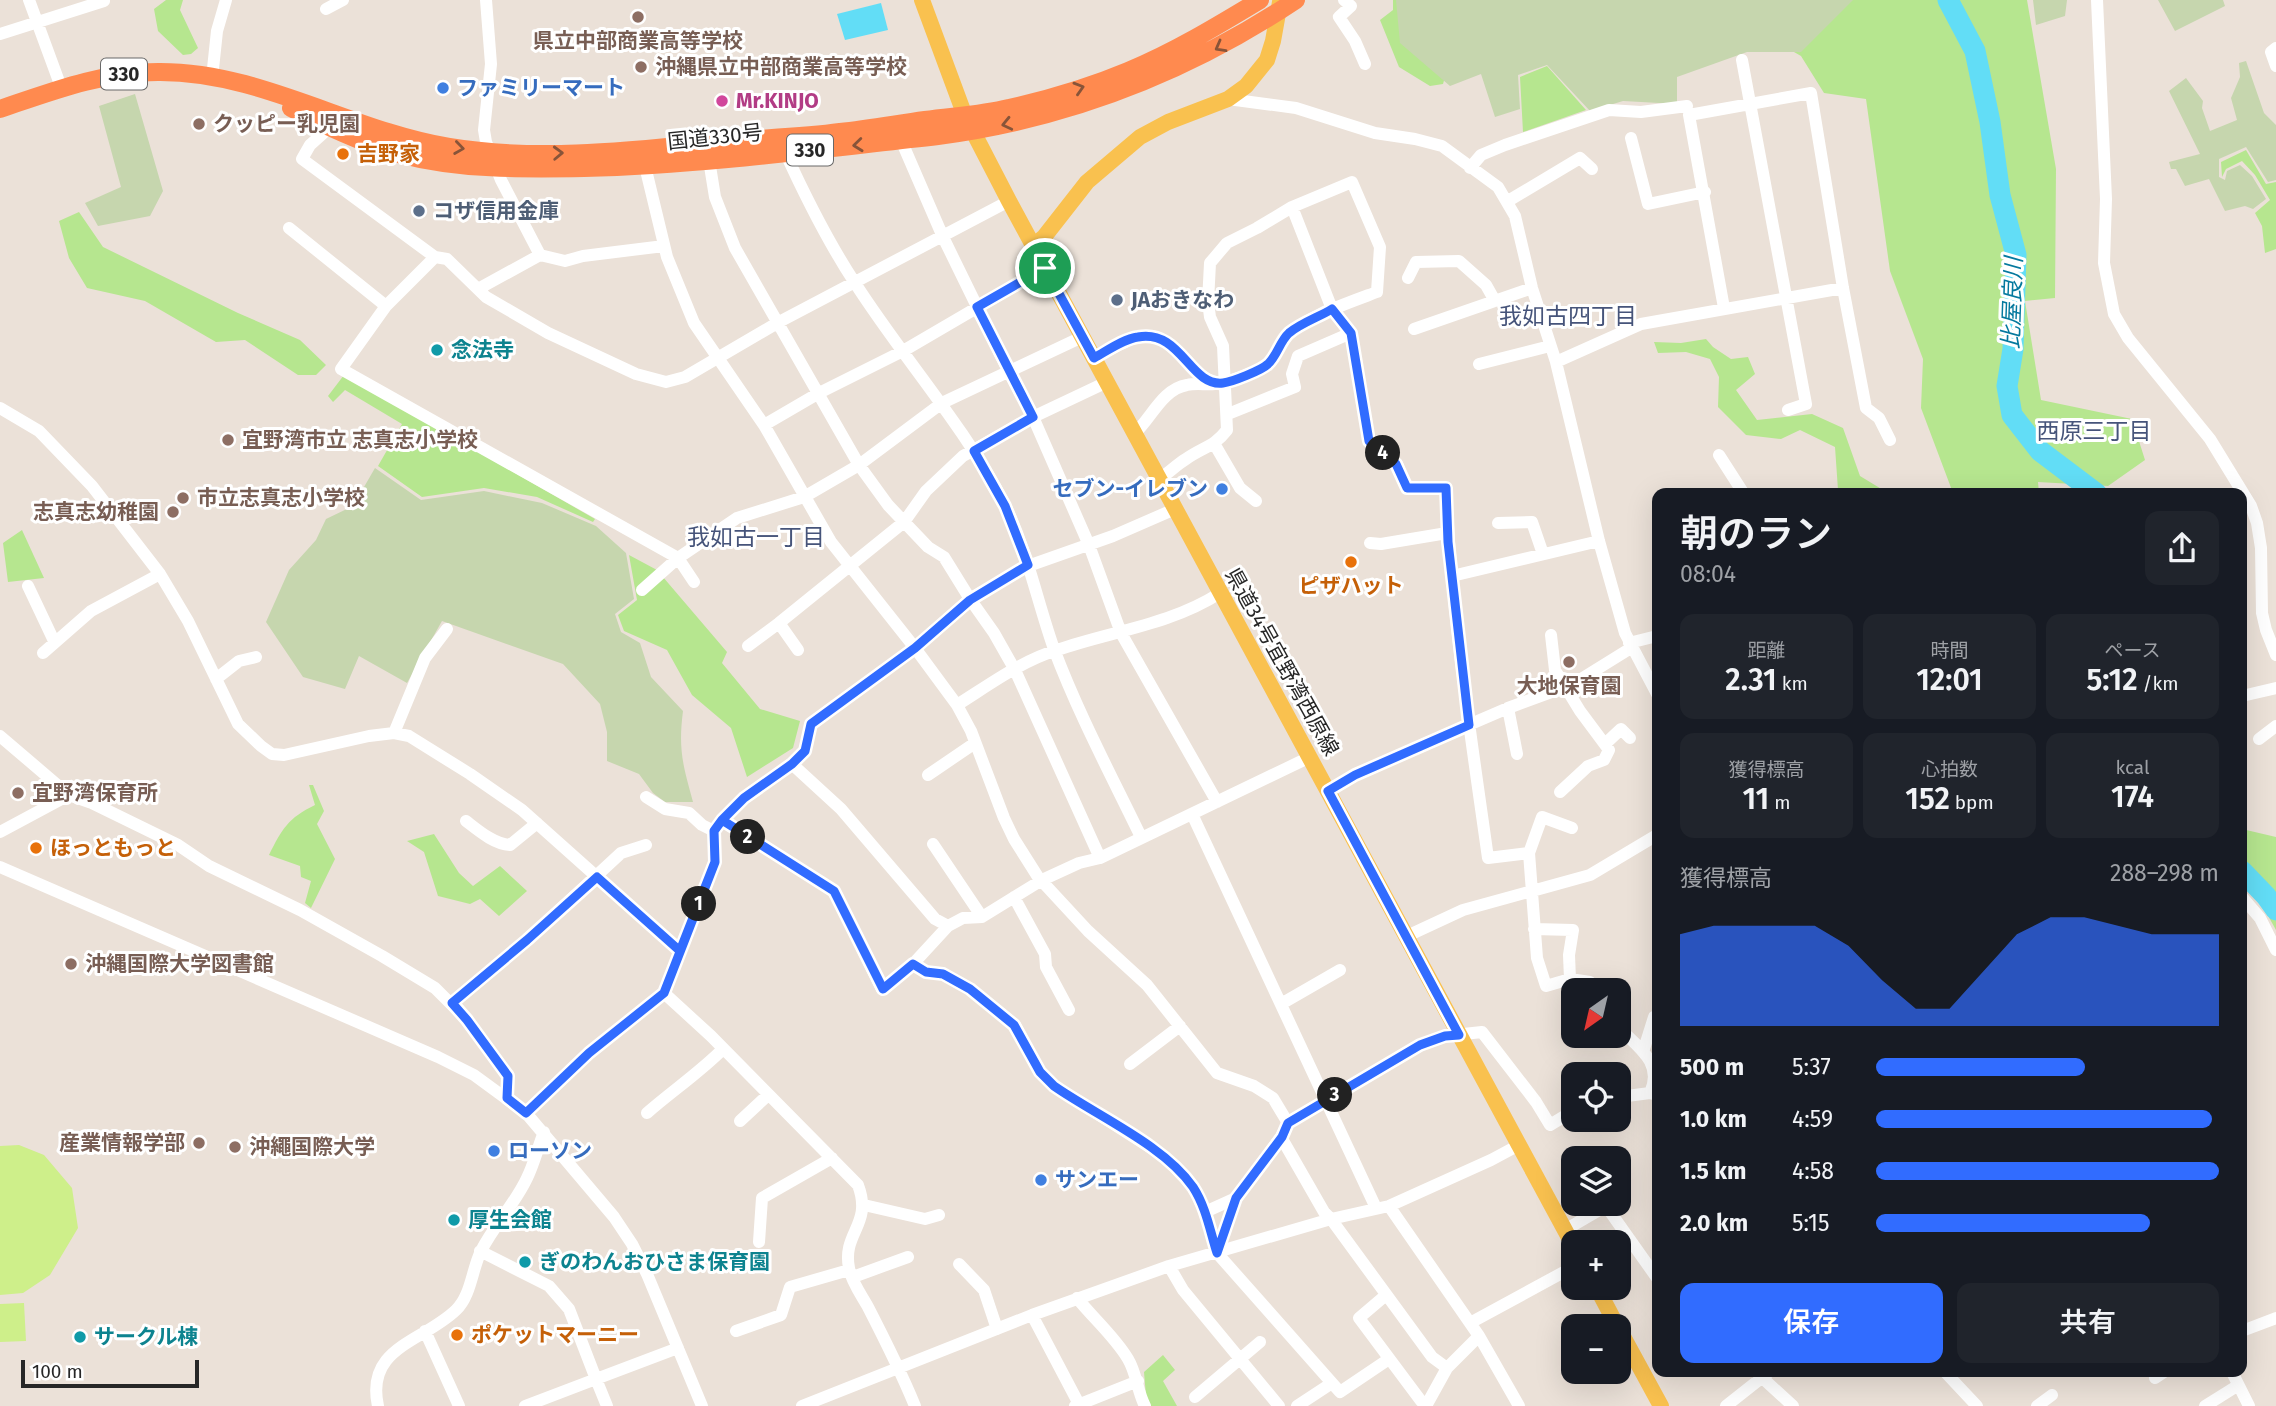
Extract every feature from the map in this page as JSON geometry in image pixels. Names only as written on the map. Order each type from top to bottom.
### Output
[{"type":"highway","name":"国道330号","points":[[493,161],[557,153],[970,124],[1126,72],[1190,42],[1260,0]]},
{"type":"highway","name":"国道330号","points":[[0,108],[61,87],[103,77],[159,72],[212,78],[251,87],[332,121],[493,161],[645,166],[901,140],[970,124],[1069,108],[1120,92],[1202,57],[1279,6],[1296,0]]},
{"type":"main road","name":"県道34号宜野湾西原線","points":[[922,0],[970,124],[1009,201],[1565,1230]]},
{"type":"main road","points":[[1033,246],[1044,237],[1087,182],[1140,137],[1168,122],[1228,99],[1254,78],[1267,60],[1279,6]]},
{"type":"main road","points":[[1631,1352],[1661,1406]]},
{"type":"street","points":[[29,0],[61,87]]},
{"type":"street","points":[[212,78],[217,31],[226,0]]},
{"type":"street","points":[[326,9],[343,0]]},
{"type":"street","points":[[486,0],[491,64],[484,131],[493,161],[540,255]]},
{"type":"street","points":[[1344,0],[1351,6],[1339,17],[1365,64]]},
{"type":"street","points":[[2097,0],[2106,199],[2104,263],[2114,314],[2128,338],[2210,439],[2240,488]]},
{"type":"street","points":[[0,34],[39,23],[87,3],[104,1]]},
{"type":"street","points":[[2276,48],[2272,52],[2276,66]]},
{"type":"street","points":[[1742,60],[1806,404],[1788,410]]},
{"type":"street","points":[[1724,308],[1689,115],[1811,93],[1866,408],[1879,418],[1890,440]]},
{"type":"street","points":[[1228,99],[1296,108],[1375,133],[1442,146],[1498,187],[1516,216],[1532,288],[1556,362],[1599,541],[1630,646],[1652,685]]},
{"type":"street","points":[[1470,168],[1481,155],[1609,110],[1641,112],[1687,106]]},
{"type":"street","points":[[332,121],[310,145],[302,159],[435,257],[447,259],[486,297],[548,333],[636,374],[666,382],[685,377],[779,322],[1009,201]]},
{"type":"street","points":[[1632,138],[1648,204],[1705,192]]},
{"type":"street","points":[[901,140],[943,237],[1033,417],[1089,544],[1121,633],[1217,802]]},
{"type":"street","points":[[785,152],[810,206],[855,284],[942,403],[974,451],[1005,506],[1028,565],[1055,650],[1098,750],[1141,837]]},
{"type":"street","points":[[1508,201],[1580,158],[1592,169]]},
{"type":"street","points":[[709,160],[715,197],[735,248],[859,465],[888,505],[928,547],[944,557],[994,633],[1015,670],[1100,858]]},
{"type":"street","points":[[645,166],[664,246],[694,323],[764,425],[831,542],[957,705],[1014,839],[1042,880],[1088,930],[1147,985],[1217,1073],[1254,1086],[1273,1098],[1288,1123]]},
{"type":"street","points":[[1134,434],[1145,424],[1160,401],[1170,393],[1186,385],[1223,383],[1268,365],[1289,333],[1332,309],[1377,292],[1380,247],[1352,182],[1292,207],[1227,243],[1210,263],[1208,302],[1210,317],[1223,346],[1223,383],[1228,414],[1227,430],[1214,445],[1185,459],[1159,479]]},
{"type":"street","points":[[1292,207],[1332,309],[1351,333],[1369,441],[1396,464],[1407,488],[1446,488],[1447,533],[1469,725],[1488,858],[1529,853]]},
{"type":"street","points":[[289,228],[386,306]]},
{"type":"street","points":[[478,289],[540,255],[565,261],[583,256],[664,246]]},
{"type":"street","points":[[435,257],[386,306],[341,369],[678,558],[694,582]]},
{"type":"street","points":[[1408,278],[1416,262],[1459,261],[1486,285],[1495,301]]},
{"type":"street","points":[[764,425],[819,393],[902,351],[1045,268]]},
{"type":"street","points":[[1414,329],[1532,288]]},
{"type":"street","points":[[1556,362],[1641,324],[1843,288]]},
{"type":"street","points":[[1228,414],[1295,387],[1292,374],[1298,356],[1351,333]]},
{"type":"street","points":[[1094,358],[1135,337],[1150,335],[1171,344],[1210,381],[1223,383]]},
{"type":"street","points":[[642,590],[678,558],[737,518],[804,497],[859,465],[942,403],[1082,337]]},
{"type":"street","points":[[1479,364],[1550,346]]},
{"type":"street","points":[[748,646],[904,522],[942,474],[962,456],[1033,417],[1107,382]]},
{"type":"street","points":[[0,408],[39,431],[92,486],[160,574],[188,621],[238,724],[272,754],[284,755],[369,736],[394,733],[409,736],[470,774],[537,823],[680,951]]},
{"type":"street","points":[[1214,445],[1240,488],[1256,501]]},
{"type":"street","points":[[1719,455],[1740,488]]},
{"type":"street","points":[[2247,499],[2257,523],[2261,548],[2262,613],[2276,655]]},
{"type":"street","points":[[526,1113],[589,1053],[664,993],[715,862],[718,826],[744,798],[792,764],[805,751],[811,724],[915,648],[970,600],[1028,565],[1113,536],[1175,509]]},
{"type":"street","points":[[1498,523],[1532,522],[1543,554]]},
{"type":"street","points":[[1370,543],[1381,544],[1447,533]]},
{"type":"street","points":[[1452,576],[1599,541]]},
{"type":"street","points":[[43,653],[91,611],[160,574]]},
{"type":"street","points":[[28,586],[54,641]]},
{"type":"street","points":[[957,705],[1015,670],[1055,650],[1180,614],[1220,593]]},
{"type":"street","points":[[779,623],[799,650]]},
{"type":"street","points":[[394,733],[425,658],[447,629]]},
{"type":"street","points":[[1551,635],[1555,670],[1580,711],[1609,750],[1604,760],[1588,766],[1560,792]]},
{"type":"street","points":[[1328,791],[1355,775],[1469,725],[1566,687],[1630,646],[1652,638]]},
{"type":"street","points":[[216,679],[239,661],[256,657]]},
{"type":"street","points":[[2247,695],[2276,688]]},
{"type":"street","points":[[1508,708],[1517,754]]},
{"type":"street","points":[[2259,739],[2276,726]]},
{"type":"street","points":[[1605,744],[1620,729],[1630,738]]},
{"type":"street","points":[[0,736],[69,795],[92,803],[178,845],[209,866],[300,910],[435,988],[467,1020],[508,1076],[507,1098]]},
{"type":"street","points":[[928,775],[975,743]]},
{"type":"street","points":[[646,797],[665,809],[689,813],[702,825],[718,826],[834,891],[883,989],[913,964],[948,926],[963,918],[982,917],[1042,880],[1079,863],[1100,858],[1310,757]]},
{"type":"street","points":[[792,764],[841,809],[935,919],[948,926]]},
{"type":"street","points":[[0,832],[69,795]]},
{"type":"street","points":[[1192,814],[1327,1100],[1382,1207],[1471,1323],[1519,1406]]},
{"type":"street","points":[[1561,982],[1546,986],[1537,958],[1529,853],[1542,817],[1572,828]]},
{"type":"street","points":[[466,821],[505,846],[510,845],[537,823]]},
{"type":"street","points":[[1407,936],[1464,911],[1590,875],[1652,838]]},
{"type":"street","points":[[933,844],[982,917]]},
{"type":"street","points":[[452,1003],[527,940],[621,853],[646,845]]},
{"type":"street","points":[[0,867],[438,1057],[474,1075],[507,1098],[544,1132],[592,1189],[632,1244],[702,1406]]},
{"type":"street","points":[[1014,897],[1045,954],[1046,967],[1069,1010]]},
{"type":"street","points":[[2247,903],[2259,918],[2276,950]]},
{"type":"street","points":[[1534,929],[1573,930],[1569,955],[1570,978]]},
{"type":"street","points":[[913,964],[926,972],[943,974],[970,989],[1014,1025],[1040,1072],[1047,1079],[1078,1103],[1165,1157],[1193,1187],[1205,1212],[1217,1253],[1340,1392],[1389,1359]]},
{"type":"street","points":[[1281,1004],[1340,970]]},
{"type":"street","points":[[664,993],[858,1185],[864,1213],[849,1243],[851,1273],[915,1406]]},
{"type":"street","points":[[1643,1052],[1652,1023]]},
{"type":"street","points":[[1130,1064],[1180,1026]]},
{"type":"street","points":[[1217,1253],[1236,1198],[1282,1137],[1288,1123],[1420,1045],[1445,1036],[1485,1033],[1550,1125],[1561,1118]]},
{"type":"street","points":[[1631,1040],[1651,1059],[1652,1063]]},
{"type":"street","points":[[647,1113],[700,1072],[723,1049]]},
{"type":"street","points":[[1631,1096],[1652,1094]]},
{"type":"street","points":[[740,1121],[768,1095]]},
{"type":"street","points":[[379,1406],[375,1392],[377,1375],[386,1360],[396,1350],[457,1310],[465,1297],[481,1251],[527,1179],[544,1132]]},
{"type":"street","points":[[1282,1137],[1324,1212],[1432,1357],[1447,1367]]},
{"type":"street","points":[[802,1406],[1032,1315],[1169,1266],[1382,1207],[1491,1160],[1519,1145]]},
{"type":"street","points":[[760,1242],[762,1198],[832,1158]]},
{"type":"street","points":[[1205,1212],[1236,1198]]},
{"type":"street","points":[[864,1205],[925,1219],[939,1215]]},
{"type":"street","points":[[1565,1230],[1606,1206],[1623,1230]]},
{"type":"street","points":[[1631,1241],[1652,1271]]},
{"type":"street","points":[[481,1251],[549,1286],[569,1309],[607,1406]]},
{"type":"street","points":[[736,1331],[781,1315],[790,1287],[908,1257]]},
{"type":"street","points":[[959,1264],[984,1290],[997,1329]]},
{"type":"street","points":[[1169,1266],[1183,1290],[1279,1406]]},
{"type":"street","points":[[1471,1323],[1561,1273]]},
{"type":"street","points":[[1386,1295],[1359,1318],[1421,1401],[1427,1405],[1447,1367],[1479,1336]]},
{"type":"street","points":[[1077,1298],[1127,1357],[1145,1406]]},
{"type":"street","points":[[1032,1315],[1078,1405],[1138,1381]]},
{"type":"street","points":[[2247,1329],[2276,1318]]},
{"type":"street","points":[[425,1331],[459,1406]]},
{"type":"street","points":[[1195,1397],[1260,1342]]},
{"type":"street","points":[[526,1406],[678,1348]]},
{"type":"street","points":[[1726,1406],[1759,1377]]},
{"type":"street","points":[[1765,1377],[1793,1406]]},
{"type":"street","points":[[1950,1377],[1977,1406]]},
{"type":"street","points":[[2234,1377],[2249,1406]]},
{"type":"street","points":[[1297,1406],[1332,1383]]},
{"type":"street","points":[[2205,1406],[2237,1386]]},
{"type":"street","points":[[2037,1406],[2052,1395]]},
{"type":"green space","points":[[166,0],[183,0],[180,10],[198,48],[191,54],[183,55],[158,31],[154,9]]},
{"type":"green space","points":[[1393,0],[1461,0],[1443,84],[1430,86],[1399,67],[1380,20],[1393,10]]},
{"type":"green space","points":[[1396,0],[1853,0],[1801,52],[1747,52],[1677,77],[1677,104],[1623,101],[1590,111],[1547,65],[1518,75],[1520,109],[1495,117],[1481,74],[1450,86],[1400,43]]},
{"type":"green space","points":[[1814,0],[2027,0],[2056,169],[2055,298],[2025,301],[2041,400],[2132,419],[2145,460],[2108,486],[2038,482],[2039,488],[1951,488],[1921,408],[1923,359],[1890,271],[1866,99],[1824,93],[1801,56],[1787,48]]},
{"type":"green space","points":[[2033,0],[2067,0],[2065,16],[2036,25]]},
{"type":"green space","points":[[2158,0],[2223,0],[2225,6],[2175,31]]},
{"type":"green space","points":[[2246,61],[2264,113],[2276,125],[2276,180],[2268,182],[2246,147],[2219,159],[2219,177],[2225,180],[2227,171],[2240,165],[2252,176],[2266,199],[2253,209],[2245,206],[2225,211],[2209,179],[2185,186],[2176,169],[2171,169],[2169,162],[2200,154],[2169,91],[2186,78],[2203,101],[2202,108],[2210,131],[2237,120],[2231,98],[2240,77],[2239,63]]},
{"type":"green space","points":[[1547,66],[1586,110],[1523,132],[1520,77]]},
{"type":"green space","points":[[135,94],[163,191],[150,216],[98,226],[85,203],[121,187],[99,106]]},
{"type":"green space","points":[[2246,150],[2266,184],[2276,182],[2276,249],[2265,253],[2262,226],[2255,213],[2270,200],[2255,175],[2242,161],[2226,169],[2222,177],[2221,162]]},
{"type":"green space","points":[[79,212],[103,247],[300,340],[326,365],[316,375],[298,375],[245,340],[216,342],[145,301],[87,288],[69,258],[59,221]]},
{"type":"green space","points":[[1706,339],[1731,359],[1748,357],[1755,374],[1736,390],[1757,420],[1812,414],[1843,428],[1860,476],[1880,488],[1838,488],[1835,447],[1800,430],[1781,439],[1746,435],[1718,407],[1719,377],[1710,359],[1686,352],[1658,353],[1654,342],[1681,343]]},
{"type":"green space","points":[[344,375],[595,519],[593,522],[537,497],[484,488],[422,497],[378,466],[402,424],[345,390],[333,402],[328,396]]},
{"type":"green space","points":[[375,468],[421,500],[484,491],[542,503],[596,526],[626,553],[634,599],[615,614],[621,632],[640,643],[651,677],[683,711],[682,757],[693,802],[665,802],[653,793],[639,774],[607,761],[607,732],[600,704],[563,664],[442,621],[407,683],[359,656],[345,689],[303,677],[266,622],[289,570],[316,540],[326,519],[353,506]]},
{"type":"green space","points":[[22,530],[44,578],[8,582],[3,543]]},
{"type":"green space","points":[[629,555],[657,570],[727,652],[722,663],[760,709],[800,721],[793,748],[747,777],[731,728],[692,695],[667,650],[624,631],[618,615],[637,600]]},
{"type":"green space","points":[[309,785],[313,785],[324,811],[317,824],[335,859],[311,908],[305,903],[311,881],[301,877],[300,866],[269,855],[287,825],[315,805]]},
{"type":"green space","points":[[2247,830],[2276,837],[2276,930],[2256,894],[2247,884]]},
{"type":"green space","points":[[434,834],[459,873],[473,886],[500,866],[527,891],[499,916],[480,899],[470,904],[438,896],[424,852],[407,841]]},
{"type":"green space","points":[[19,1145],[44,1155],[72,1188],[78,1228],[50,1275],[23,1293],[0,1295],[0,1146]]},
{"type":"green space","points":[[24,1303],[26,1341],[0,1342],[0,1304]]},
{"type":"green space","points":[[1163,1355],[1175,1370],[1163,1381],[1177,1406],[1151,1406],[1146,1396],[1144,1372]]},
{"type":"water","points":[[881,3],[888,30],[845,40],[837,14]]},
{"type":"waterway","name":"比屋良川","points":[[1948,0],[1975,51],[1990,122],[2000,195],[2016,255],[2013,349],[2007,386],[2012,415],[2040,451],[2089,488]]},
{"type":"waterway","name":"比屋良川","points":[[2247,876],[2276,910]]},
{"type":"place","name":"県立中部商業高等学校","points":[[638,17]]},
{"type":"place","name":"沖縄県立中部商業高等学校","points":[[641,67]]},
{"type":"place","name":"ファミリーマート","points":[[443,88]]},
{"type":"place","name":"Mr.KINJO","points":[[722,101]]},
{"type":"place","name":"クッピー乳児園","points":[[199,124]]},
{"type":"place","name":"吉野家","points":[[343,154]]},
{"type":"place","name":"コザ信用金庫","points":[[419,211]]},
{"type":"place","name":"JAおきなわ","points":[[1117,300]]},
{"type":"place","name":"念法寺","points":[[437,350]]},
{"type":"place","name":"宜野湾市立 志真志小学校","points":[[228,440]]},
{"type":"place","name":"セブン-イレブン","points":[[1222,489]]},
{"type":"place","name":"市立志真志小学校","points":[[183,498]]},
{"type":"place","name":"志真志幼稚園","points":[[173,512]]},
{"type":"place","name":"ピザハット","points":[[1351,562]]},
{"type":"place","name":"大地保育園","points":[[1569,662]]},
{"type":"place","name":"宜野湾保育所","points":[[18,793]]},
{"type":"place","name":"ほっともっと","points":[[36,848]]},
{"type":"place","name":"沖縄国際大学図書館","points":[[71,964]]},
{"type":"place","name":"産業情報学部","points":[[199,1143]]},
{"type":"place","name":"沖繩国際大学","points":[[235,1147]]},
{"type":"place","name":"ローソン","points":[[494,1151]]},
{"type":"place","name":"サンエー","points":[[1041,1180]]},
{"type":"place","name":"厚生会館","points":[[454,1220]]},
{"type":"place","name":"ぎのわんおひさま保育園","points":[[525,1262]]},
{"type":"place","name":"ポケットマーニー","points":[[457,1335]]},
{"type":"place","name":"サークル棟","points":[[80,1337]]},
{"type":"district","name":"我如古四丁目","points":[[1568,316]]},
{"type":"district","name":"西原三丁目","points":[[2094,431]]},
{"type":"district","name":"我如古一丁目","points":[[756,537]]},
{"type":"route","points":[[1045,268],[977,307],[1033,417],[974,451],[1005,506],[1028,565],[970,600],[915,648],[811,724],[805,751],[792,764],[744,798],[722,820],[714,831],[715,862],[680,951],[597,877],[452,1003],[488,1046],[508,1076],[507,1098],[526,1113],[589,1053],[664,993],[715,862],[714,831],[722,820],[834,891],[883,989],[913,964],[926,972],[943,974],[970,989],[1014,1025],[1040,1072],[1054,1086],[1165,1157],[1193,1187],[1205,1212],[1217,1253],[1236,1198],[1282,1137],[1288,1123],[1420,1045],[1445,1036],[1459,1035],[1328,791],[1355,775],[1469,725],[1448,542],[1446,488],[1407,488],[1396,464],[1369,441],[1351,333],[1332,309],[1289,333],[1268,365],[1219,383],[1201,375],[1171,344],[1150,335],[1135,337],[1094,358],[1045,268]]}]
